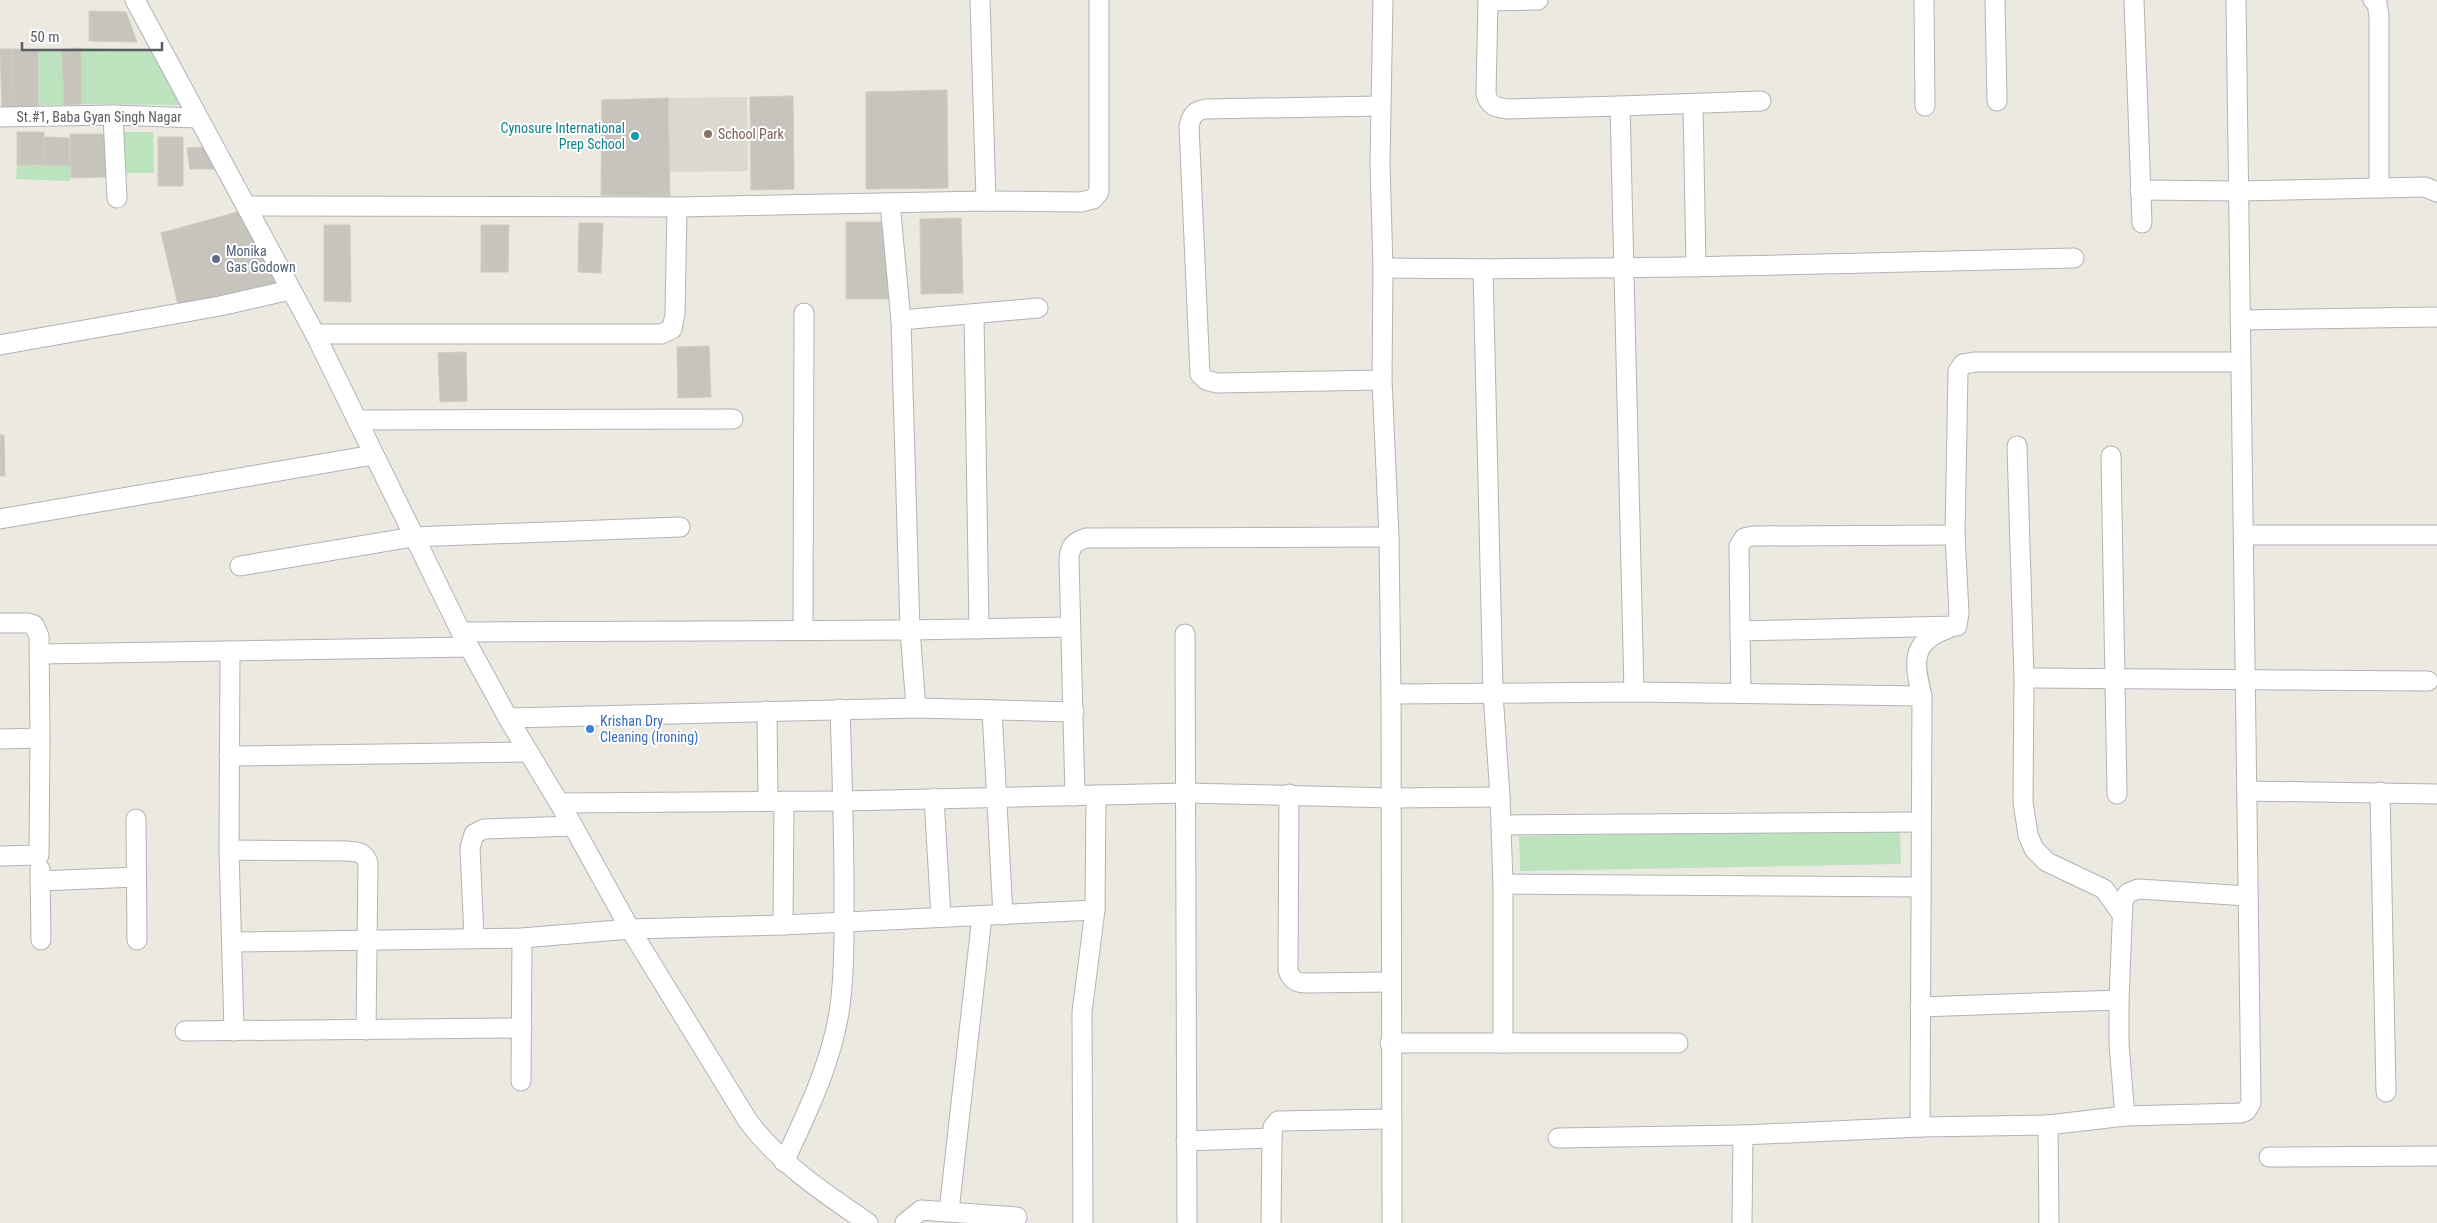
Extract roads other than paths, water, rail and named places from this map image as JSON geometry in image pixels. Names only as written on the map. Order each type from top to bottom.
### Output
[{"type":"street","points":[[135,0],[315,334],[413,537],[465,639],[508,718],[560,803],[630,929],[748,1121],[763,1141],[784,1162],[868,1223]]},
{"type":"street","points":[[980,0],[986,201]]},
{"type":"street","points":[[247,206],[677,207],[986,201],[1081,202],[1093,199],[1099,192],[1099,0]]},
{"type":"street","points":[[1383,0],[1380,106],[1383,268],[1382,380],[1389,537],[1391,694],[1390,1043],[1392,1223]]},
{"type":"street","points":[[1538,0],[1488,1],[1486,94],[1488,102],[1494,107],[1507,109],[1761,101]]},
{"type":"street","points":[[1924,0],[1925,106]]},
{"type":"street","points":[[1995,0],[1997,101]]},
{"type":"street","points":[[2134,0],[2142,223]]},
{"type":"street","points":[[1558,1138],[1743,1135],[1920,1127],[2048,1125],[2125,1116],[2241,1113],[2250,1107],[2236,0]]},
{"type":"street","points":[[2373,0],[2377,3],[2379,16],[2379,188]]},
{"type":"street","points":[[1693,104],[1696,266]]},
{"type":"street","points":[[1380,106],[1206,109],[1195,111],[1191,116],[1190,126],[1200,374],[1206,380],[1217,383],[1382,380]]},
{"type":"street","points":[[1620,106],[1634,692]]},
{"type":"street","points":[[113,115],[117,198]]},
{"type":"street","name":"St.#1, Baba Gyan Singh Nagar","points":[[0,118],[113,115],[198,118]]},
{"type":"street","points":[[2140,190],[2238,191],[2425,187],[2437,192]]},
{"type":"street","points":[[890,203],[901,320],[910,630],[916,708]]},
{"type":"street","points":[[315,334],[661,334],[672,329],[675,314],[677,207]]},
{"type":"street","points":[[1383,268],[1483,269],[1696,266],[2074,258]]},
{"type":"street","points":[[1483,269],[1493,693],[1500,797],[1503,884],[1503,1043]]},
{"type":"street","points":[[0,345],[210,308],[290,290]]},
{"type":"street","points":[[901,320],[1038,308]]},
{"type":"street","points":[[803,629],[804,313]]},
{"type":"street","points":[[974,314],[979,629]]},
{"type":"street","points":[[2240,320],[2436,317]]},
{"type":"street","points":[[1957,626],[1959,613],[1955,535],[1958,371],[1963,364],[1976,362],[2240,362]]},
{"type":"street","points":[[357,420],[733,419]]},
{"type":"street","points":[[2017,446],[2024,678],[2023,802],[2030,842],[2047,862],[2104,890],[2120,913]]},
{"type":"street","points":[[0,519],[373,455]]},
{"type":"street","points":[[2111,456],[2117,794]]},
{"type":"street","points":[[240,566],[413,537],[680,527]]},
{"type":"street","points":[[1741,694],[1740,546],[1744,538],[1753,536],[1955,535]]},
{"type":"street","points":[[2244,535],[2437,535]]},
{"type":"street","points":[[1075,796],[1074,712],[1069,627],[1069,548],[1076,541],[1086,538],[1389,537]]},
{"type":"street","points":[[0,624],[28,623],[34,625],[39,636],[41,940]]},
{"type":"street","points":[[1740,631],[1957,626]]},
{"type":"street","points":[[1920,1127],[1922,696],[1916,660],[1919,649],[1933,634],[1957,626]]},
{"type":"street","points":[[40,654],[230,652],[465,639],[803,629],[910,630],[1069,627]]},
{"type":"street","points":[[1186,634],[1187,1223]]},
{"type":"street","points":[[230,652],[229,850],[234,1031]]},
{"type":"street","points":[[2024,678],[2428,681]]},
{"type":"street","points":[[1391,694],[1634,692],[1922,696]]},
{"type":"street","points":[[508,718],[916,708],[1074,712]]},
{"type":"street","points":[[784,1162],[813,1101],[825,1070],[839,1012],[842,985],[844,921],[844,801],[840,709]]},
{"type":"street","points":[[992,710],[1003,915]]},
{"type":"street","points":[[767,711],[776,801],[783,925]]},
{"type":"street","points":[[0,739],[40,738]]},
{"type":"street","points":[[229,756],[528,752]]},
{"type":"street","points":[[2247,791],[2437,794]]},
{"type":"street","points":[[2380,792],[2386,1092]]},
{"type":"street","points":[[560,803],[844,801],[1185,793],[1289,794],[1392,798],[1500,797]]},
{"type":"street","points":[[1289,794],[1288,970],[1290,978],[1298,983],[1391,982]]},
{"type":"street","points":[[1083,1223],[1082,1012],[1094,910],[1096,795]]},
{"type":"street","points":[[934,798],[941,917]]},
{"type":"street","points":[[136,819],[137,940]]},
{"type":"street","points":[[1501,824],[1920,822]]},
{"type":"street","points":[[474,938],[470,848],[474,834],[484,829],[573,826]]},
{"type":"street","points":[[229,850],[359,852],[366,856],[368,863],[366,1030]]},
{"type":"street","points":[[0,856],[39,855]]},
{"type":"street","points":[[40,881],[136,877]]},
{"type":"street","points":[[1503,884],[1921,887]]},
{"type":"street","points":[[2125,1116],[2119,1044],[2118,1000],[2120,913],[2123,901],[2128,893],[2138,890],[2248,896]]},
{"type":"street","points":[[232,942],[522,938],[630,929],[783,925],[1094,910]]},
{"type":"street","points":[[949,1211],[982,916]]},
{"type":"street","points":[[521,1081],[522,938]]},
{"type":"street","points":[[1920,1007],[2118,1000]]},
{"type":"street","points":[[185,1031],[522,1028]]},
{"type":"street","points":[[1390,1043],[1678,1043]]},
{"type":"street","points":[[1271,1223],[1272,1138],[1273,1126],[1278,1121],[1391,1120]]},
{"type":"street","points":[[2048,1125],[2049,1223]]},
{"type":"street","points":[[1742,1223],[1743,1135]]},
{"type":"street","points":[[1186,1141],[1272,1138]]},
{"type":"street","points":[[2269,1156],[2437,1156]]},
{"type":"street","points":[[905,1223],[922,1210],[949,1211],[992,1219],[1017,1217]]},
{"type":"place","name":"School Park","points":[[708,134]]},
{"type":"place","name":"Cynosure International Prep School","points":[[635,136]]},
{"type":"place","name":"Monika Gas Godown","points":[[216,259]]},
{"type":"place","name":"Krishan Dry Cleaning (Ironing)","points":[[590,729]]}]
